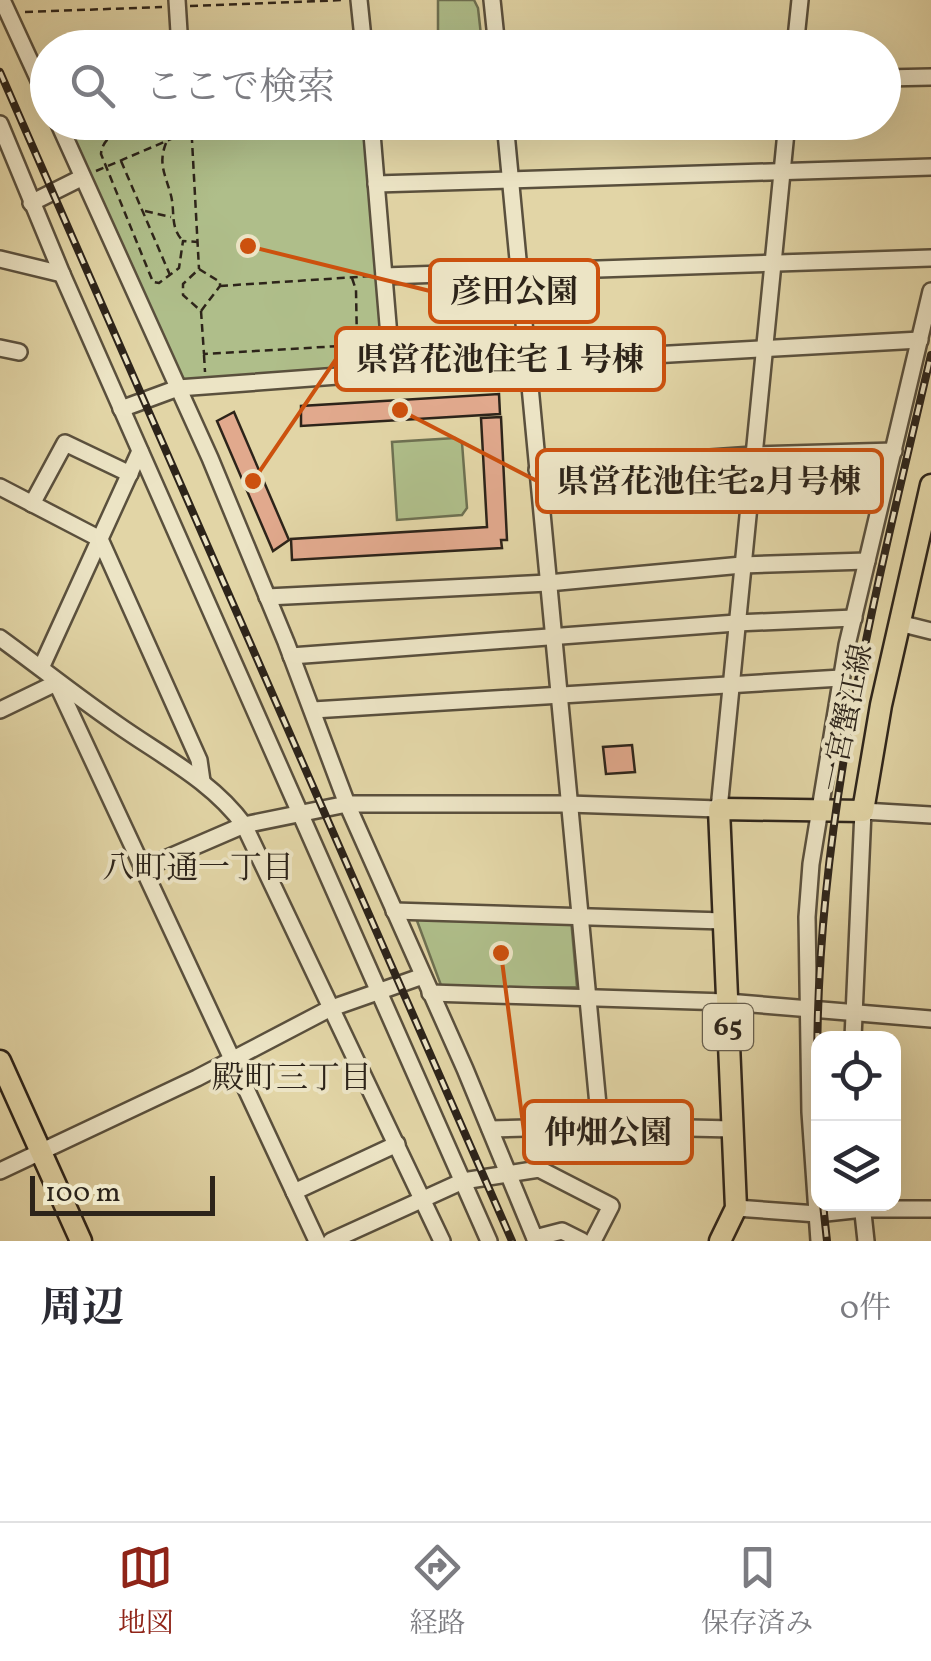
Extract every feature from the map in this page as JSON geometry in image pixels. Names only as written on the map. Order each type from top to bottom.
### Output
[{"type":"main road","name":"一宮蟹江線","points":[[719,809],[863,811],[898,623],[931,485]]},
{"type":"main road","name":"65","points":[[719,809],[736,1208],[720,1241]]},
{"type":"main road","points":[[0,1061],[81,1241]]},
{"type":"street","points":[[2,0],[30,61]]},
{"type":"street","points":[[177,0],[179,30]]},
{"type":"street","points":[[359,0],[362,30]]},
{"type":"street","points":[[492,0],[495,30]]},
{"type":"street","points":[[797,30],[800,0]]},
{"type":"street","points":[[901,78],[931,77]]},
{"type":"street","points":[[0,124],[62,274],[489,1241]]},
{"type":"street","points":[[66,140],[178,388],[291,656],[347,804],[536,1240],[562,1230],[582,1241]]},
{"type":"street","points":[[372,140],[384,276],[387,372]]},
{"type":"street","points":[[507,140],[600,1126]]},
{"type":"street","points":[[142,869],[244,825],[347,804],[719,809],[785,140]]},
{"type":"street","points":[[376,184],[931,167]]},
{"type":"street","points":[[31,202],[82,178]]},
{"type":"street","points":[[384,276],[931,258]]},
{"type":"street","points":[[0,259],[62,274]]},
{"type":"street","points":[[819,1241],[807,917],[818,809],[854,618],[931,291]]},
{"type":"street","points":[[121,408],[178,388],[764,346],[920,340]]},
{"type":"street","points":[[0,348],[19,352]]},
{"type":"street","points":[[32,504],[66,443],[130,474]]},
{"type":"street","points":[[536,470],[753,455],[894,451]]},
{"type":"street","points":[[40,668],[140,452]]},
{"type":"street","points":[[0,488],[100,539],[198,760],[202,781]]},
{"type":"street","points":[[267,597],[548,584],[742,565],[868,561]]},
{"type":"street","points":[[291,656],[854,618]]},
{"type":"street","points":[[898,623],[931,631]]},
{"type":"street","points":[[0,638],[56,683],[202,781],[227,802],[244,825],[442,1241]]},
{"type":"street","points":[[312,710],[841,678]]},
{"type":"street","points":[[0,710],[56,683]]},
{"type":"street","points":[[56,683],[317,1241]]},
{"type":"street","points":[[853,1031],[863,811],[931,815]]},
{"type":"street","points":[[394,910],[724,921]]},
{"type":"street","points":[[0,1172],[232,1061],[329,1009],[423,976]]},
{"type":"street","points":[[430,992],[727,1002],[931,1018]]},
{"type":"street","points":[[490,1129],[600,1126],[733,1130]]},
{"type":"street","points":[[294,1192],[396,1144]]},
{"type":"street","points":[[331,1241],[463,1182],[539,1168],[610,1206],[593,1241]]},
{"type":"street","points":[[736,1208],[817,1214],[834,1211]]},
{"type":"street","points":[[901,1208],[931,1209]]},
{"type":"street","points":[[863,1211],[866,1241]]},
{"type":"path","points":[[105,140],[100,146],[106,167],[153,282],[159,284],[179,268],[182,242],[175,232],[170,192],[162,170],[167,140]]},
{"type":"path","points":[[82,178],[167,140]]},
{"type":"path","points":[[192,140],[199,269],[183,284],[182,294],[201,311]]},
{"type":"path","points":[[121,160],[170,276]]},
{"type":"path","points":[[142,210],[173,217]]},
{"type":"path","points":[[182,242],[198,242]]},
{"type":"path","points":[[199,269],[220,282],[220,286]]},
{"type":"path","points":[[206,386],[201,311],[220,286],[384,276]]},
{"type":"path","points":[[352,277],[356,290],[356,345]]},
{"type":"path","points":[[204,354],[356,345],[387,372]]},
{"type":"green space","points":[[438,0],[474,0],[480,30],[438,30]]},
{"type":"green space","points":[[69,140],[375,140],[390,370],[182,384]]},
{"type":"green space","points":[[455,438],[462,443],[467,508],[462,515],[397,520],[392,442]]},
{"type":"green space","points":[[413,910],[571,919],[577,987],[442,988]]},
{"type":"building","points":[[499,394],[500,414],[301,426],[301,406]]},
{"type":"building","points":[[234,412],[289,540],[273,551],[217,421]]},
{"type":"building","points":[[501,417],[507,540],[501,540],[502,548],[292,560],[291,539],[487,527],[481,418]]},
{"type":"building","points":[[632,745],[635,772],[606,774],[603,747]]},
{"type":"railway","points":[[0,72],[512,1241]]},
{"type":"railway","points":[[818,1031],[824,917],[849,729],[931,355]]},
{"type":"railway","points":[[824,1211],[827,1241]]},
{"type":"place","name":"彦田公園","points":[[248,246]]},
{"type":"place","name":"県営花池住宅2月号棟","points":[[400,410]]},
{"type":"place","name":"県営花池住宅１号棟","points":[[253,481]]},
{"type":"place","name":"仲畑公園","points":[[501,953]]},
{"type":"district","name":"八町通一丁目","points":[[198,870]]},
{"type":"district","name":"殿町三丁目","points":[[292,1080]]}]
